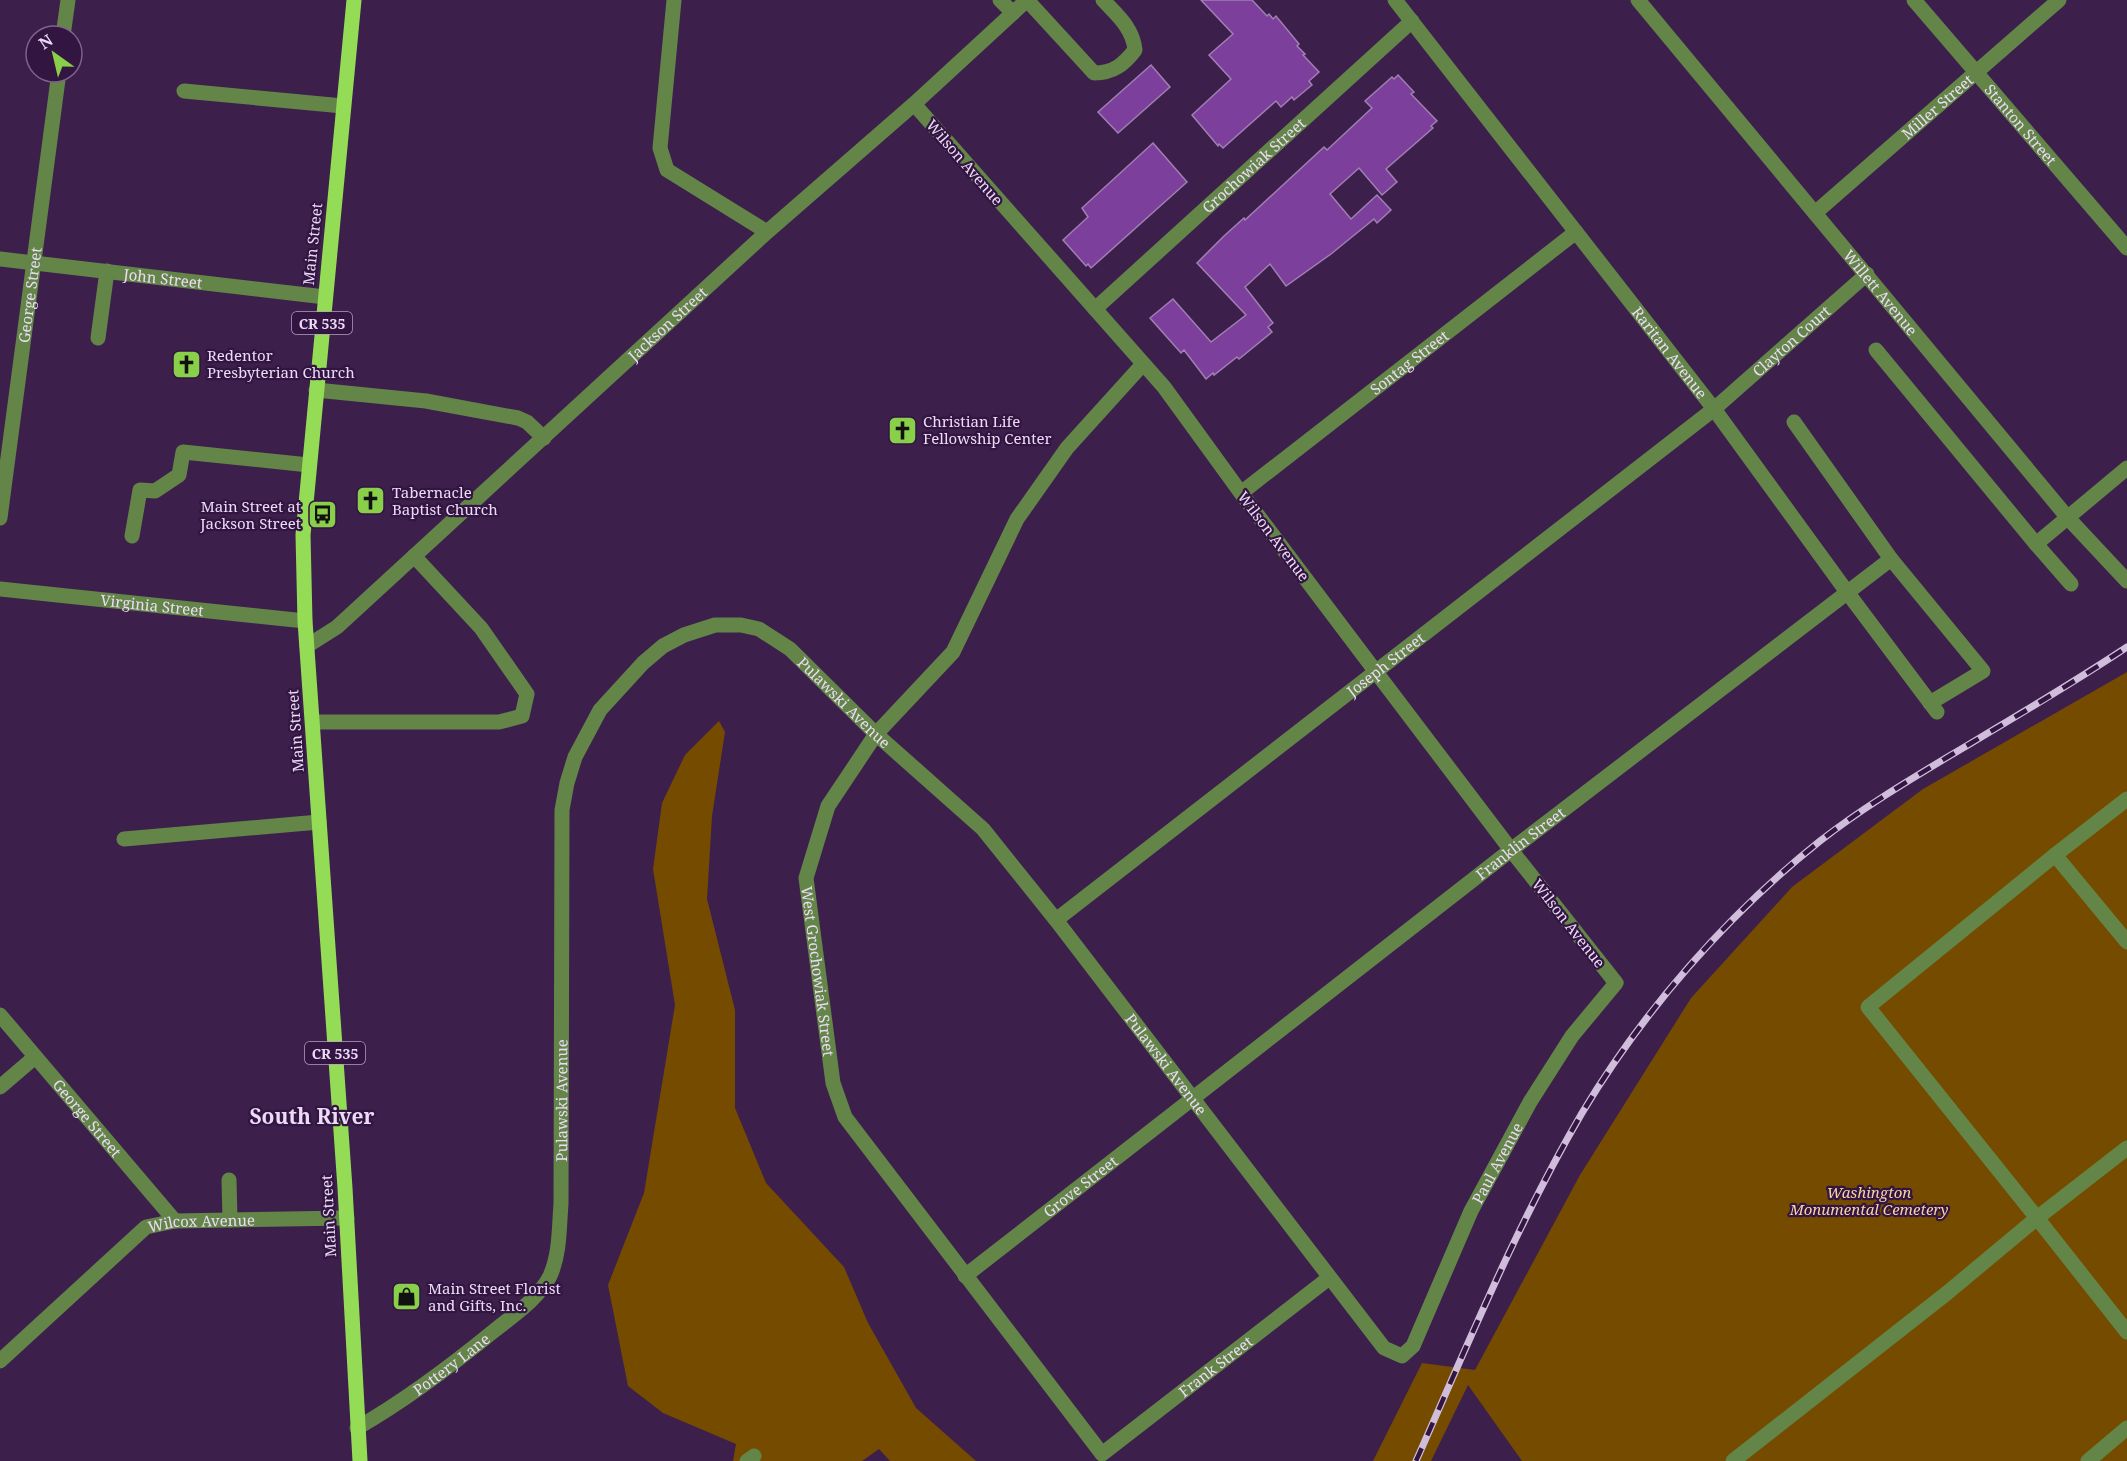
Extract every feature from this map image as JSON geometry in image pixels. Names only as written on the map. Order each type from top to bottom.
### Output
[{"type":"main road","name":"Main Street","points":[[354,0],[303,535],[305,621],[347,1218],[360,1461]]},
{"type":"street","points":[[65,24],[68,0]]},
{"type":"street","points":[[674,0],[660,148],[668,170],[767,232]]},
{"type":"street","points":[[1000,0],[1013,13]]},
{"type":"street","points":[[1027,0],[1095,73],[1104,73],[1118,68],[1135,50],[1134,38],[1128,28],[1103,0]]},
{"type":"street","name":"Jackson Street","points":[[307,646],[337,627],[767,232],[914,104],[1027,0]]},
{"type":"street","name":"Raritan Avenue","points":[[1395,0],[1714,409],[1934,707],[1983,671],[1891,559]]},
{"type":"street","name":"Willett Avenue","points":[[1638,0],[2068,518],[2126,578]]},
{"type":"street","name":"Stanton Street","points":[[1914,0],[2127,248]]},
{"type":"street","name":"Miller Street","points":[[1815,213],[2059,0]]},
{"type":"street","name":"Grochowiak Street","points":[[1095,309],[1412,21]]},
{"type":"street","name":"George Street","points":[[0,518],[57,84]]},
{"type":"street","points":[[184,91],[343,106]]},
{"type":"street","name":"Wilson Avenue","points":[[914,104],[1164,387],[1376,672],[1511,850],[1616,983]]},
{"type":"street","name":"Sontag Street","points":[[1241,493],[1576,232]]},
{"type":"street","name":"John Street","points":[[0,259],[325,297]]},
{"type":"street","points":[[98,338],[107,271]]},
{"type":"street","name":"Clayton Court","points":[[1714,409],[1867,274]]},
{"type":"street","points":[[1876,350],[2071,584]]},
{"type":"street","name":"West Grochowiak Street","points":[[1102,1454],[845,1117],[833,1083],[806,878],[828,806],[876,734],[953,652],[1017,519],[1067,448],[1143,364]]},
{"type":"street","points":[[316,390],[426,401],[518,418],[527,422],[544,438]]},
{"type":"street","name":"Joseph Street","points":[[1056,920],[1714,409]]},
{"type":"street","points":[[1794,422],[1891,559]]},
{"type":"street","points":[[132,536],[140,490],[155,491],[179,475],[183,452],[309,465]]},
{"type":"street","points":[[2036,544],[2127,468]]},
{"type":"street","points":[[313,722],[499,722],[522,716],[527,694],[481,628],[414,556]]},
{"type":"street","name":"Franklin Street","points":[[1194,1099],[1511,850],[1891,559]]},
{"type":"street","name":"Virginia Street","points":[[0,589],[305,621]]},
{"type":"street","name":"Pulawski Avenue","points":[[556,1260],[561,1204],[562,810],[567,783],[575,757],[600,710],[643,663],[663,646],[684,635],[715,625],[741,625],[759,629],[790,649],[876,734],[983,829],[1056,920],[1384,1348],[1402,1356]]},
{"type":"street","points":[[2127,799],[1868,1007],[2127,1332]]},
{"type":"street","points":[[124,838],[319,822]]},
{"type":"street","points":[[2055,855],[2127,942]]},
{"type":"street","name":"Paul Avenue","points":[[1402,1356],[1413,1346],[1472,1211],[1530,1102],[1572,1036],[1616,983]]},
{"type":"street","name":"George Street","points":[[0,1015],[175,1221]]},
{"type":"street","points":[[0,1087],[35,1057]]},
{"type":"street","name":"Grove Street","points":[[965,1276],[1194,1099]]},
{"type":"street","points":[[1733,1461],[2127,1148]]},
{"type":"street","points":[[229,1180],[230,1220]]},
{"type":"street","name":"Wilcox Avenue","points":[[1,1358],[146,1227],[175,1221],[347,1218]]},
{"type":"street","name":"Pottery Lane","points":[[357,1428],[379,1416],[445,1371],[516,1313],[535,1296],[549,1278],[556,1260]]},
{"type":"street","name":"Frank Street","points":[[1102,1454],[1329,1278]]},
{"type":"street","points":[[2088,1461],[2127,1428]]},
{"type":"green space","name":"Washington Monumental Cemetery","points":[[2127,672],[2127,1461],[1522,1461],[1468,1385],[1431,1461],[1373,1461],[1422,1363],[1475,1370],[1580,1175],[1691,998],[1792,887],[1923,789]]},
{"type":"green space","points":[[719,721],[725,732],[712,816],[707,899],[735,1010],[735,1108],[766,1183],[844,1267],[868,1323],[916,1408],[976,1461],[890,1461],[879,1449],[862,1461],[733,1461],[736,1444],[663,1413],[628,1386],[608,1285],[644,1193],[675,1005],[653,869],[662,803],[685,755]]},
{"type":"building","points":[[1201,0],[1252,0],[1267,16],[1269,14],[1273,19],[1276,16],[1299,44],[1297,46],[1305,54],[1303,55],[1319,72],[1309,81],[1312,85],[1294,100],[1292,97],[1281,107],[1276,101],[1223,148],[1219,144],[1218,146],[1192,115],[1231,79],[1209,55],[1233,34]]},
{"type":"building","points":[[1151,65],[1170,87],[1118,133],[1098,112]]},
{"type":"building","points":[[1398,75],[1414,92],[1411,94],[1437,121],[1431,126],[1433,128],[1386,169],[1397,182],[1382,195],[1359,168],[1330,194],[1351,219],[1377,195],[1391,210],[1377,223],[1374,219],[1286,286],[1270,264],[1245,287],[1273,323],[1268,327],[1272,332],[1239,359],[1237,357],[1206,379],[1184,350],[1181,353],[1150,318],[1173,299],[1211,342],[1246,315],[1197,263],[1324,147],[1327,150],[1372,108],[1365,101],[1392,77],[1394,79]]},
{"type":"building","points":[[1153,143],[1187,182],[1091,268],[1088,264],[1086,266],[1063,240],[1088,217],[1082,208]]},
{"type":"railway","points":[[1416,1461],[1494,1285],[1558,1155],[1606,1075],[1689,966],[1752,900],[1836,829],[1901,786],[2127,647]]},
{"type":"place","name":"Redentor Presbyterian Church","points":[[186,364]]},
{"type":"place","name":"Christian Life Fellowship Center","points":[[902,430]]},
{"type":"place","name":"Tabernacle Baptist Church","points":[[371,501]]},
{"type":"place","name":"Main Street at Jackson Street","points":[[322,515]]},
{"type":"place","name":"Main Street Florist and Gifts, Inc.","points":[[407,1297]]},
{"type":"district","name":"South River","points":[[312,1116]]}]
